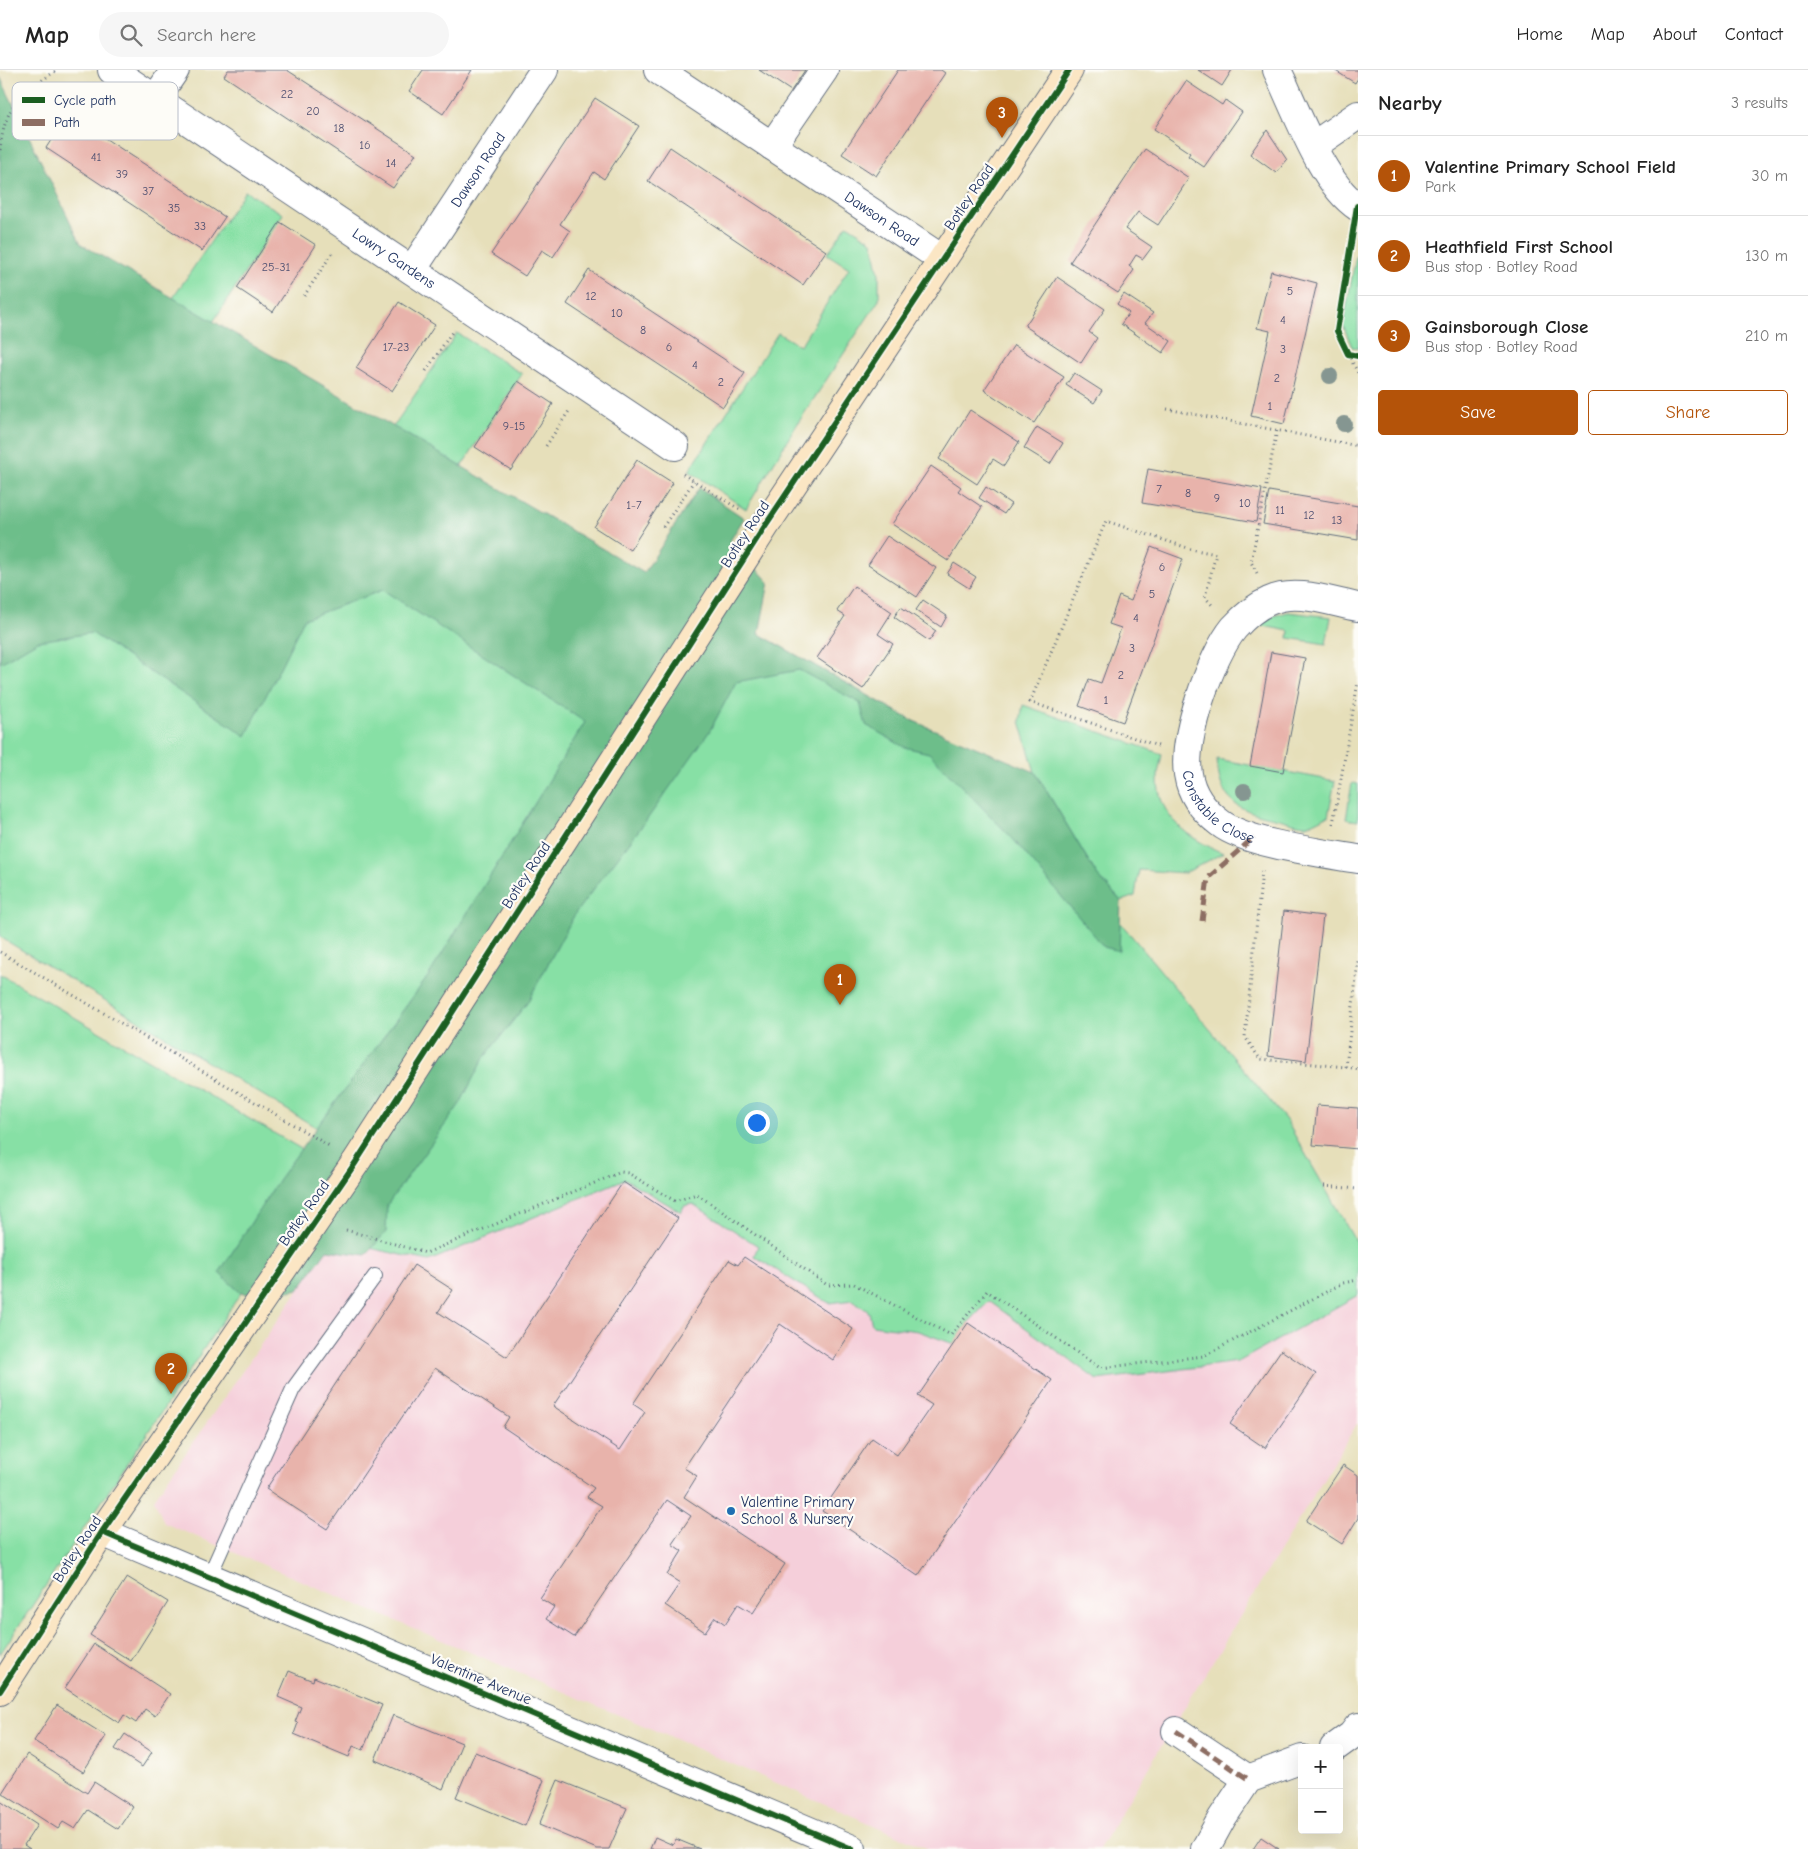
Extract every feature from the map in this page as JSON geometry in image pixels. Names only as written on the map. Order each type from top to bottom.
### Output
[{"type":"main road","name":"Botley Road","points":[[0,1691],[102,1532],[356,1162],[765,526],[1069,70]]},
{"type":"street","name":"Lowry Gardens","points":[[112,70],[131,82]]},
{"type":"street","points":[[167,82],[175,70]]},
{"type":"street","name":"Dawson Road","points":[[412,270],[544,70]]},
{"type":"street","name":"Dawson Road","points":[[658,70],[942,259]]},
{"type":"street","points":[[772,146],[824,70]]},
{"type":"street","points":[[1278,70],[1313,146],[1338,189],[1358,206]]},
{"type":"street","name":"Lowry Gardens","points":[[178,113],[675,446]]},
{"type":"street","points":[[1313,146],[1358,115]]},
{"type":"street","name":"Constable Close","points":[[1358,608],[1294,595],[1271,600],[1250,612],[1233,630],[1213,664],[1192,728],[1187,756],[1188,774],[1194,795],[1220,824],[1265,840],[1358,859]]},
{"type":"street","name":"Valentine Avenue","points":[[102,1532],[814,1842],[852,1849]]},
{"type":"street","points":[[1340,1744],[1352,1735],[1358,1726]]},
{"type":"street","points":[[1176,1731],[1248,1779]]},
{"type":"street","points":[[1205,1849],[1222,1818],[1248,1779],[1298,1760]]},
{"type":"lane","points":[[209,1577],[293,1389],[374,1276]]},
{"type":"path","points":[[39,82],[57,70]]},
{"type":"path","points":[[0,150],[2,132],[12,109]]},
{"type":"path","points":[[304,296],[349,228]]},
{"type":"path","points":[[426,371],[468,308]]},
{"type":"path","points":[[1344,347],[1358,373]]},
{"type":"path","points":[[1348,354],[1358,356]]},
{"type":"path","points":[[546,446],[585,386]]},
{"type":"path","points":[[1167,409],[1358,446]]},
{"type":"path","points":[[1271,600],[1251,562],[1277,430]]},
{"type":"path","points":[[675,446],[683,474],[765,526]]},
{"type":"path","points":[[663,527],[694,481]]},
{"type":"path","points":[[1187,756],[1030,702],[1106,521],[1191,549],[1216,554],[1205,597],[1233,630]]},
{"type":"path","points":[[1328,854],[1358,682]]},
{"type":"path","points":[[1265,840],[1245,1037],[1260,1059],[1358,1068]]},
{"type":"path","points":[[0,952],[356,1162]]},
{"type":"path","points":[[1346,1067],[1358,961]]},
{"type":"path","points":[[314,1221],[426,1254],[621,1172],[628,1173],[674,1201],[697,1194],[827,1285],[854,1284],[951,1335],[987,1291],[1100,1368],[1204,1356],[1343,1283],[1358,1280]]},
{"type":"path","points":[[1324,1186],[1358,1189]]},
{"type":"shaded area","name":"Valentine Primary School & Nursery","points":[[625,1179],[680,1212],[684,1206],[693,1204],[758,1246],[754,1256],[829,1303],[852,1300],[869,1312],[872,1325],[918,1331],[954,1343],[968,1323],[988,1301],[1097,1380],[1238,1362],[1358,1295],[1358,1422],[1099,1849],[929,1849],[647,1727],[164,1523],[154,1499],[333,1240],[429,1261]]},
{"type":"green space","points":[[0,77],[12,102],[12,140],[31,140],[81,244],[644,573],[699,488],[744,518],[730,541],[769,582],[759,634],[911,720],[1035,772],[1097,875],[1121,901],[1119,951],[1104,947],[1013,839],[929,753],[904,747],[866,725],[860,703],[799,670],[736,682],[709,732],[648,818],[576,912],[527,1003],[483,1059],[460,1104],[387,1205],[386,1232],[366,1255],[327,1250],[299,1289],[263,1296],[241,1293],[219,1273],[279,1179],[429,975],[585,722],[383,590],[304,619],[246,736],[92,633],[38,641],[0,663]]},
{"type":"green space","points":[[245,191],[283,214],[213,322],[173,298]]},
{"type":"green space","points":[[847,225],[872,241],[879,274],[879,300],[796,426],[746,509],[689,471],[778,333],[800,346],[849,268],[827,254]]},
{"type":"green space","points":[[1356,256],[1358,257],[1358,348],[1352,347],[1343,325]]},
{"type":"green space","points":[[457,333],[522,374],[461,467],[393,427]]},
{"type":"green space","points":[[135,355],[647,671],[342,1143],[0,937],[0,489]]},
{"type":"green space","points":[[1288,612],[1331,617],[1326,644],[1288,638],[1289,631],[1258,625],[1270,617]]},
{"type":"green space","points":[[759,634],[947,740],[1025,809],[1286,1120],[1358,1246],[1358,1295],[1238,1362],[1097,1380],[989,1301],[968,1323],[954,1344],[918,1331],[872,1325],[869,1312],[853,1300],[829,1303],[754,1256],[758,1246],[693,1204],[684,1206],[681,1212],[625,1179],[429,1261],[333,1240]]},
{"type":"green space","points":[[1023,705],[1162,754],[1158,774],[1159,791],[1169,815],[1188,834],[1223,853],[1185,873],[1139,870],[1135,896],[1121,901],[1097,875],[1035,772],[1020,721]]},
{"type":"green space","points":[[1217,759],[1335,781],[1328,816],[1303,825],[1253,813],[1243,808],[1227,796],[1222,786]]},
{"type":"green space","points":[[1352,783],[1358,784],[1358,821],[1346,819]]},
{"type":"green space","points":[[0,974],[327,1164],[0,1654]]},
{"type":"building","points":[[228,70],[287,70],[416,154],[393,188],[224,76]]},
{"type":"building","points":[[423,70],[472,70],[443,114],[409,91]]},
{"type":"building","points":[[759,70],[805,70],[791,91]]},
{"type":"building","points":[[898,70],[941,70],[945,73],[876,176],[842,154]]},
{"type":"building","points":[[1198,70],[1232,70],[1222,86]]},
{"type":"building","points":[[1334,70],[1358,70],[1358,78],[1355,83]]},
{"type":"building","points":[[1186,81],[1222,105],[1225,100],[1242,112],[1204,167],[1188,156],[1190,153],[1154,129]]},
{"type":"building","points":[[595,98],[639,126],[604,179],[594,172],[560,224],[570,231],[553,257],[542,250],[525,276],[491,254]]},
{"type":"building","points":[[1267,130],[1287,160],[1276,173],[1250,154]]},
{"type":"building","points":[[51,140],[108,140],[225,217],[202,251],[46,148]]},
{"type":"building","points":[[670,147],[826,251],[803,285],[648,181]]},
{"type":"building","points":[[1145,149],[1189,178],[1158,225],[1138,212],[1125,229],[1152,247],[1143,259],[1136,255],[1129,266],[1134,270],[1118,293],[1070,262]]},
{"type":"building","points":[[280,222],[316,245],[273,312],[237,288]]},
{"type":"building","points":[[589,270],[745,373],[723,407],[567,304]]},
{"type":"building","points":[[1271,271],[1317,283],[1284,424],[1251,416],[1270,331],[1257,328]]},
{"type":"building","points":[[1057,277],[1105,309],[1089,332],[1097,338],[1081,363],[1025,326]]},
{"type":"building","points":[[1124,294],[1153,313],[1145,323],[1171,341],[1163,353],[1121,324],[1129,313],[1117,304]]},
{"type":"building","points":[[399,302],[435,325],[392,391],[356,368]]},
{"type":"building","points":[[1014,345],[1064,377],[1034,423],[984,390]]},
{"type":"building","points":[[1074,373],[1102,391],[1094,403],[1066,385]]},
{"type":"building","points":[[518,381],[553,404],[511,470],[475,447]]},
{"type":"building","points":[[970,410],[1019,442],[1004,466],[993,459],[977,484],[939,459]]},
{"type":"building","points":[[1037,427],[1063,443],[1050,464],[1024,448]]},
{"type":"building","points":[[637,460],[673,483],[630,550],[594,527]]},
{"type":"building","points":[[931,466],[961,487],[958,491],[982,507],[948,561],[892,524]]},
{"type":"building","points":[[1148,469],[1262,489],[1256,522],[1142,503]]},
{"type":"building","points":[[986,487],[1011,504],[1004,514],[979,498]]},
{"type":"building","points":[[1269,491],[1358,506],[1358,540],[1263,524]]},
{"type":"building","points":[[887,536],[936,568],[917,597],[868,565]]},
{"type":"building","points":[[1151,547],[1183,559],[1123,722],[1079,706],[1089,679],[1101,683],[1121,628],[1109,624],[1119,596],[1131,601]]},
{"type":"building","points":[[954,563],[976,577],[969,588],[947,574]]},
{"type":"building","points":[[854,586],[892,612],[878,634],[893,644],[863,689],[817,658],[845,616],[837,611]]},
{"type":"building","points":[[923,600],[947,616],[941,627],[916,610]]},
{"type":"building","points":[[901,607],[936,631],[929,641],[894,617]]},
{"type":"building","points":[[1271,652],[1305,658],[1283,772],[1250,766]]},
{"type":"building","points":[[1284,911],[1323,916],[1306,1061],[1268,1056]]},
{"type":"building","points":[[1317,1105],[1358,1108],[1358,1149],[1313,1145]]},
{"type":"building","points":[[623,1182],[678,1218],[553,1406],[620,1450],[645,1412],[633,1404],[729,1260],[738,1265],[744,1257],[853,1329],[833,1360],[780,1324],[684,1468],[697,1476],[684,1497],[785,1564],[753,1613],[738,1604],[725,1624],[715,1617],[705,1632],[665,1605],[680,1583],[667,1575],[682,1551],[672,1544],[691,1516],[667,1500],[574,1637],[546,1619],[554,1607],[540,1598],[602,1506],[587,1497],[594,1488],[503,1427],[509,1417],[435,1368],[327,1529],[266,1489],[414,1265],[453,1290],[438,1312],[507,1357]]},
{"type":"building","points":[[968,1323],[1052,1380],[918,1576],[822,1511],[872,1438],[897,1455],[932,1405],[918,1396]]},
{"type":"building","points":[[1281,1350],[1316,1374],[1265,1448],[1230,1424]]},
{"type":"building","points":[[1343,1465],[1358,1475],[1358,1518],[1342,1544],[1306,1521]]},
{"type":"building","points":[[127,1577],[168,1602],[131,1661],[90,1635]]},
{"type":"building","points":[[94,1644],[170,1694],[155,1716],[145,1709],[136,1723],[124,1715],[119,1723],[65,1688]]},
{"type":"building","points":[[289,1671],[313,1681],[314,1677],[382,1705],[363,1750],[353,1746],[349,1757],[294,1734],[298,1723],[295,1722],[301,1707],[278,1697]]},
{"type":"building","points":[[57,1705],[106,1736],[83,1772],[34,1741]]},
{"type":"building","points":[[393,1715],[462,1743],[443,1789],[375,1760]]},
{"type":"building","points":[[125,1734],[152,1752],[142,1767],[115,1749]]},
{"type":"building","points":[[475,1752],[544,1780],[525,1826],[456,1797]]},
{"type":"building","points":[[27,1754],[87,1793],[94,1782],[133,1807],[118,1829],[88,1810],[75,1829],[63,1822],[58,1829],[2,1793]]},
{"type":"building","points":[[558,1780],[627,1808],[609,1849],[597,1849],[539,1825]]},
{"type":"building","points":[[0,1801],[37,1825],[24,1845],[30,1849],[0,1849]]},
{"type":"building","points":[[655,1837],[673,1845],[676,1839],[700,1849],[650,1849]]},
{"type":"building","points":[[1261,1837],[1279,1849],[1253,1849]]},
{"type":"marked path","points":[[1202,921],[1208,878],[1254,837]]},
{"type":"marked path","points":[[1176,1731],[1248,1779]]},
{"type":"cycle path","points":[[0,1691],[102,1532],[356,1162],[765,526],[1069,70]]},
{"type":"cycle path","points":[[1357,206],[1337,331],[1348,354],[1358,356]]},
{"type":"cycle path","points":[[102,1532],[852,1849]]},
{"type":"place","name":"Gainsborough Close","points":[[1002,138]]},
{"type":"place","name":"Valentine Primary School Field","points":[[840,1005]]},
{"type":"place","name":"Heathfield First School","points":[[171,1394]]},
{"type":"place","name":"Valentine Primary School & Nursery","points":[[731,1511]]}]
